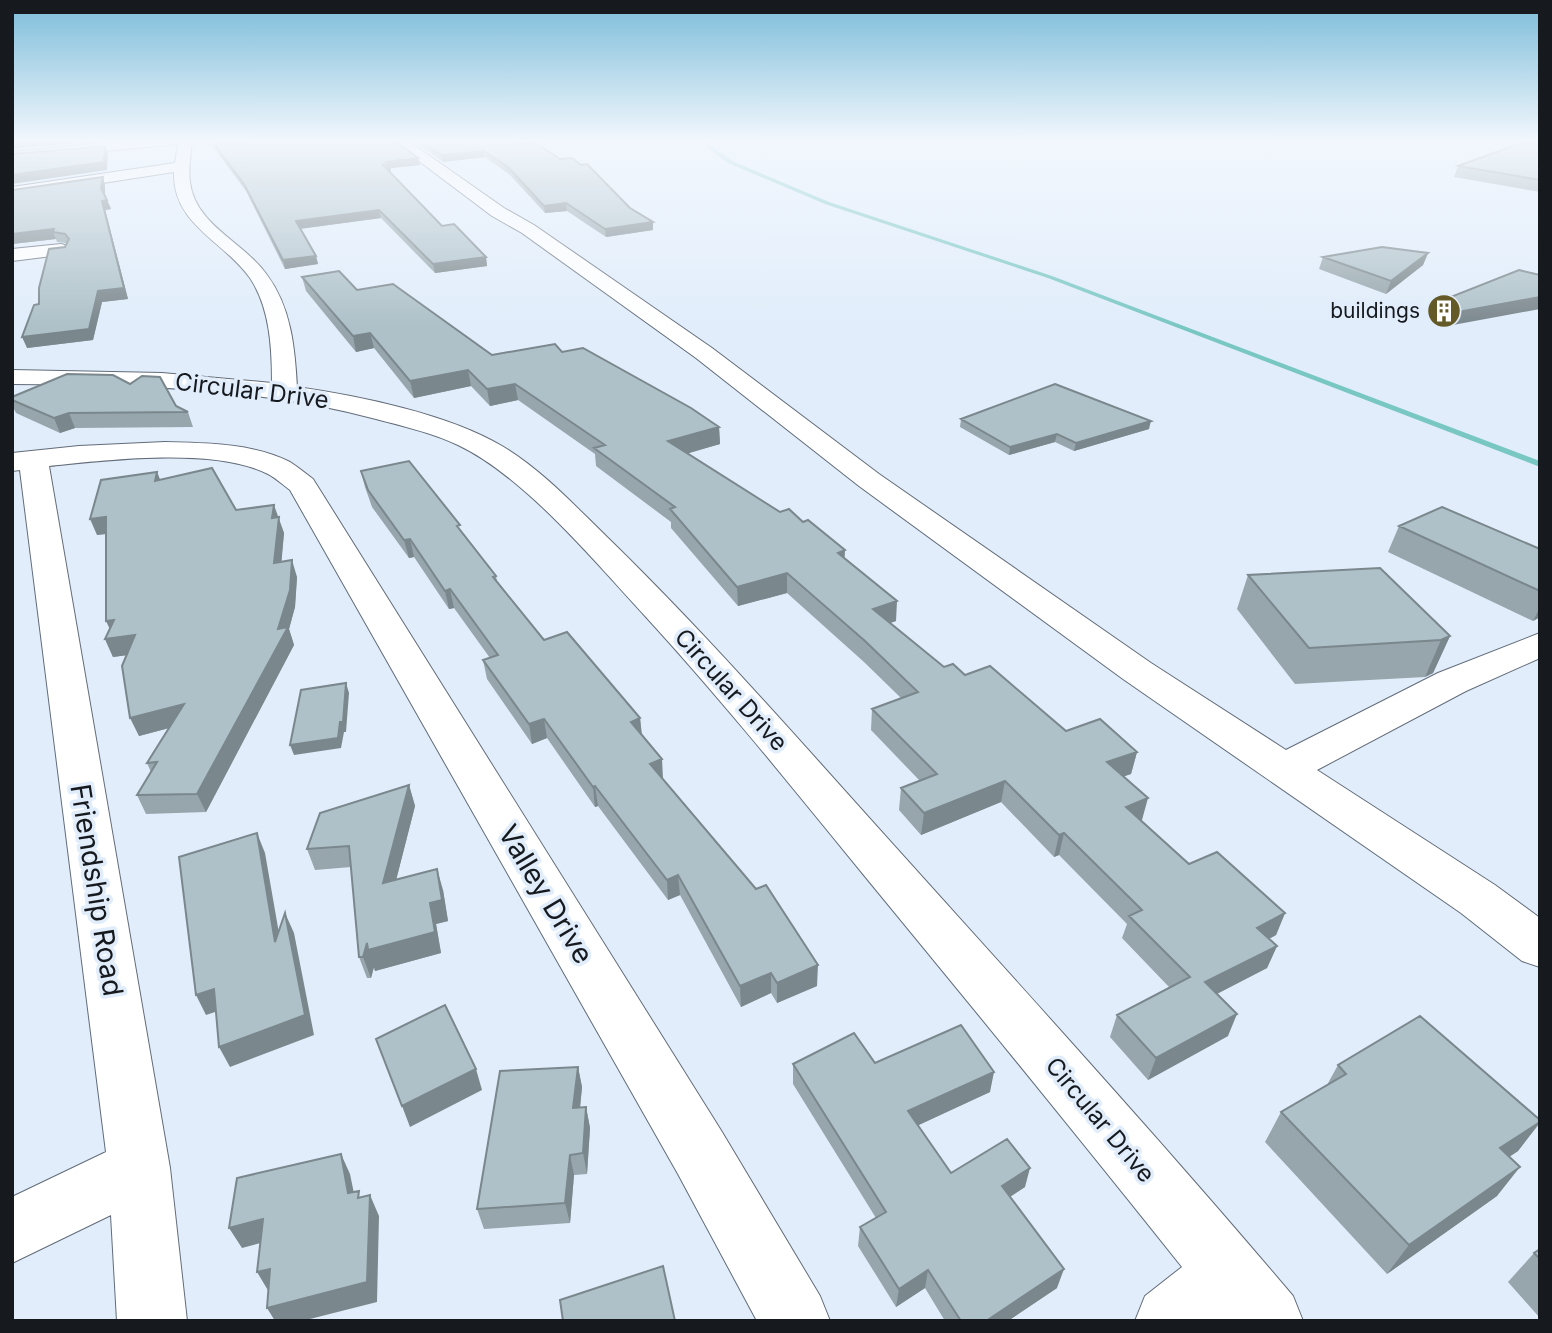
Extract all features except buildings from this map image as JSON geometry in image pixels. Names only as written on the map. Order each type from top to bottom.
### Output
[{"type":"street","points":[[187,202],[190,209],[246,261],[259,277],[272,302],[284,353],[285,391]]},
{"type":"street","points":[[484,202],[528,229],[704,353],[869,480],[1126,663],[1478,899],[1540,946]]},
{"type":"street","points":[[12,255],[61,250]]},
{"type":"street","name":"Circular Drive","points":[[12,377],[203,382],[285,391],[371,408],[447,430],[475,442],[514,466],[635,583],[743,701],[1249,1296]]},
{"type":"street","points":[[12,403],[60,377]]},
{"type":"street","name":"Valley Drive","points":[[22,461],[105,452],[186,449],[242,458],[289,472],[302,485],[700,1153],[795,1321]]},
{"type":"street","name":"Friendship Road","points":[[22,461],[139,1168],[152,1321]]},
{"type":"street","points":[[1284,769],[1452,682],[1540,644]]},
{"type":"street","points":[[12,1231],[139,1168]]},
{"type":"street","points":[[1170,1321],[1249,1296]]},
{"type":"waterway","points":[[825,202],[1050,277],[1540,464]]},
{"type":"place","name":"buildings","points":[[1444,311]]}]
